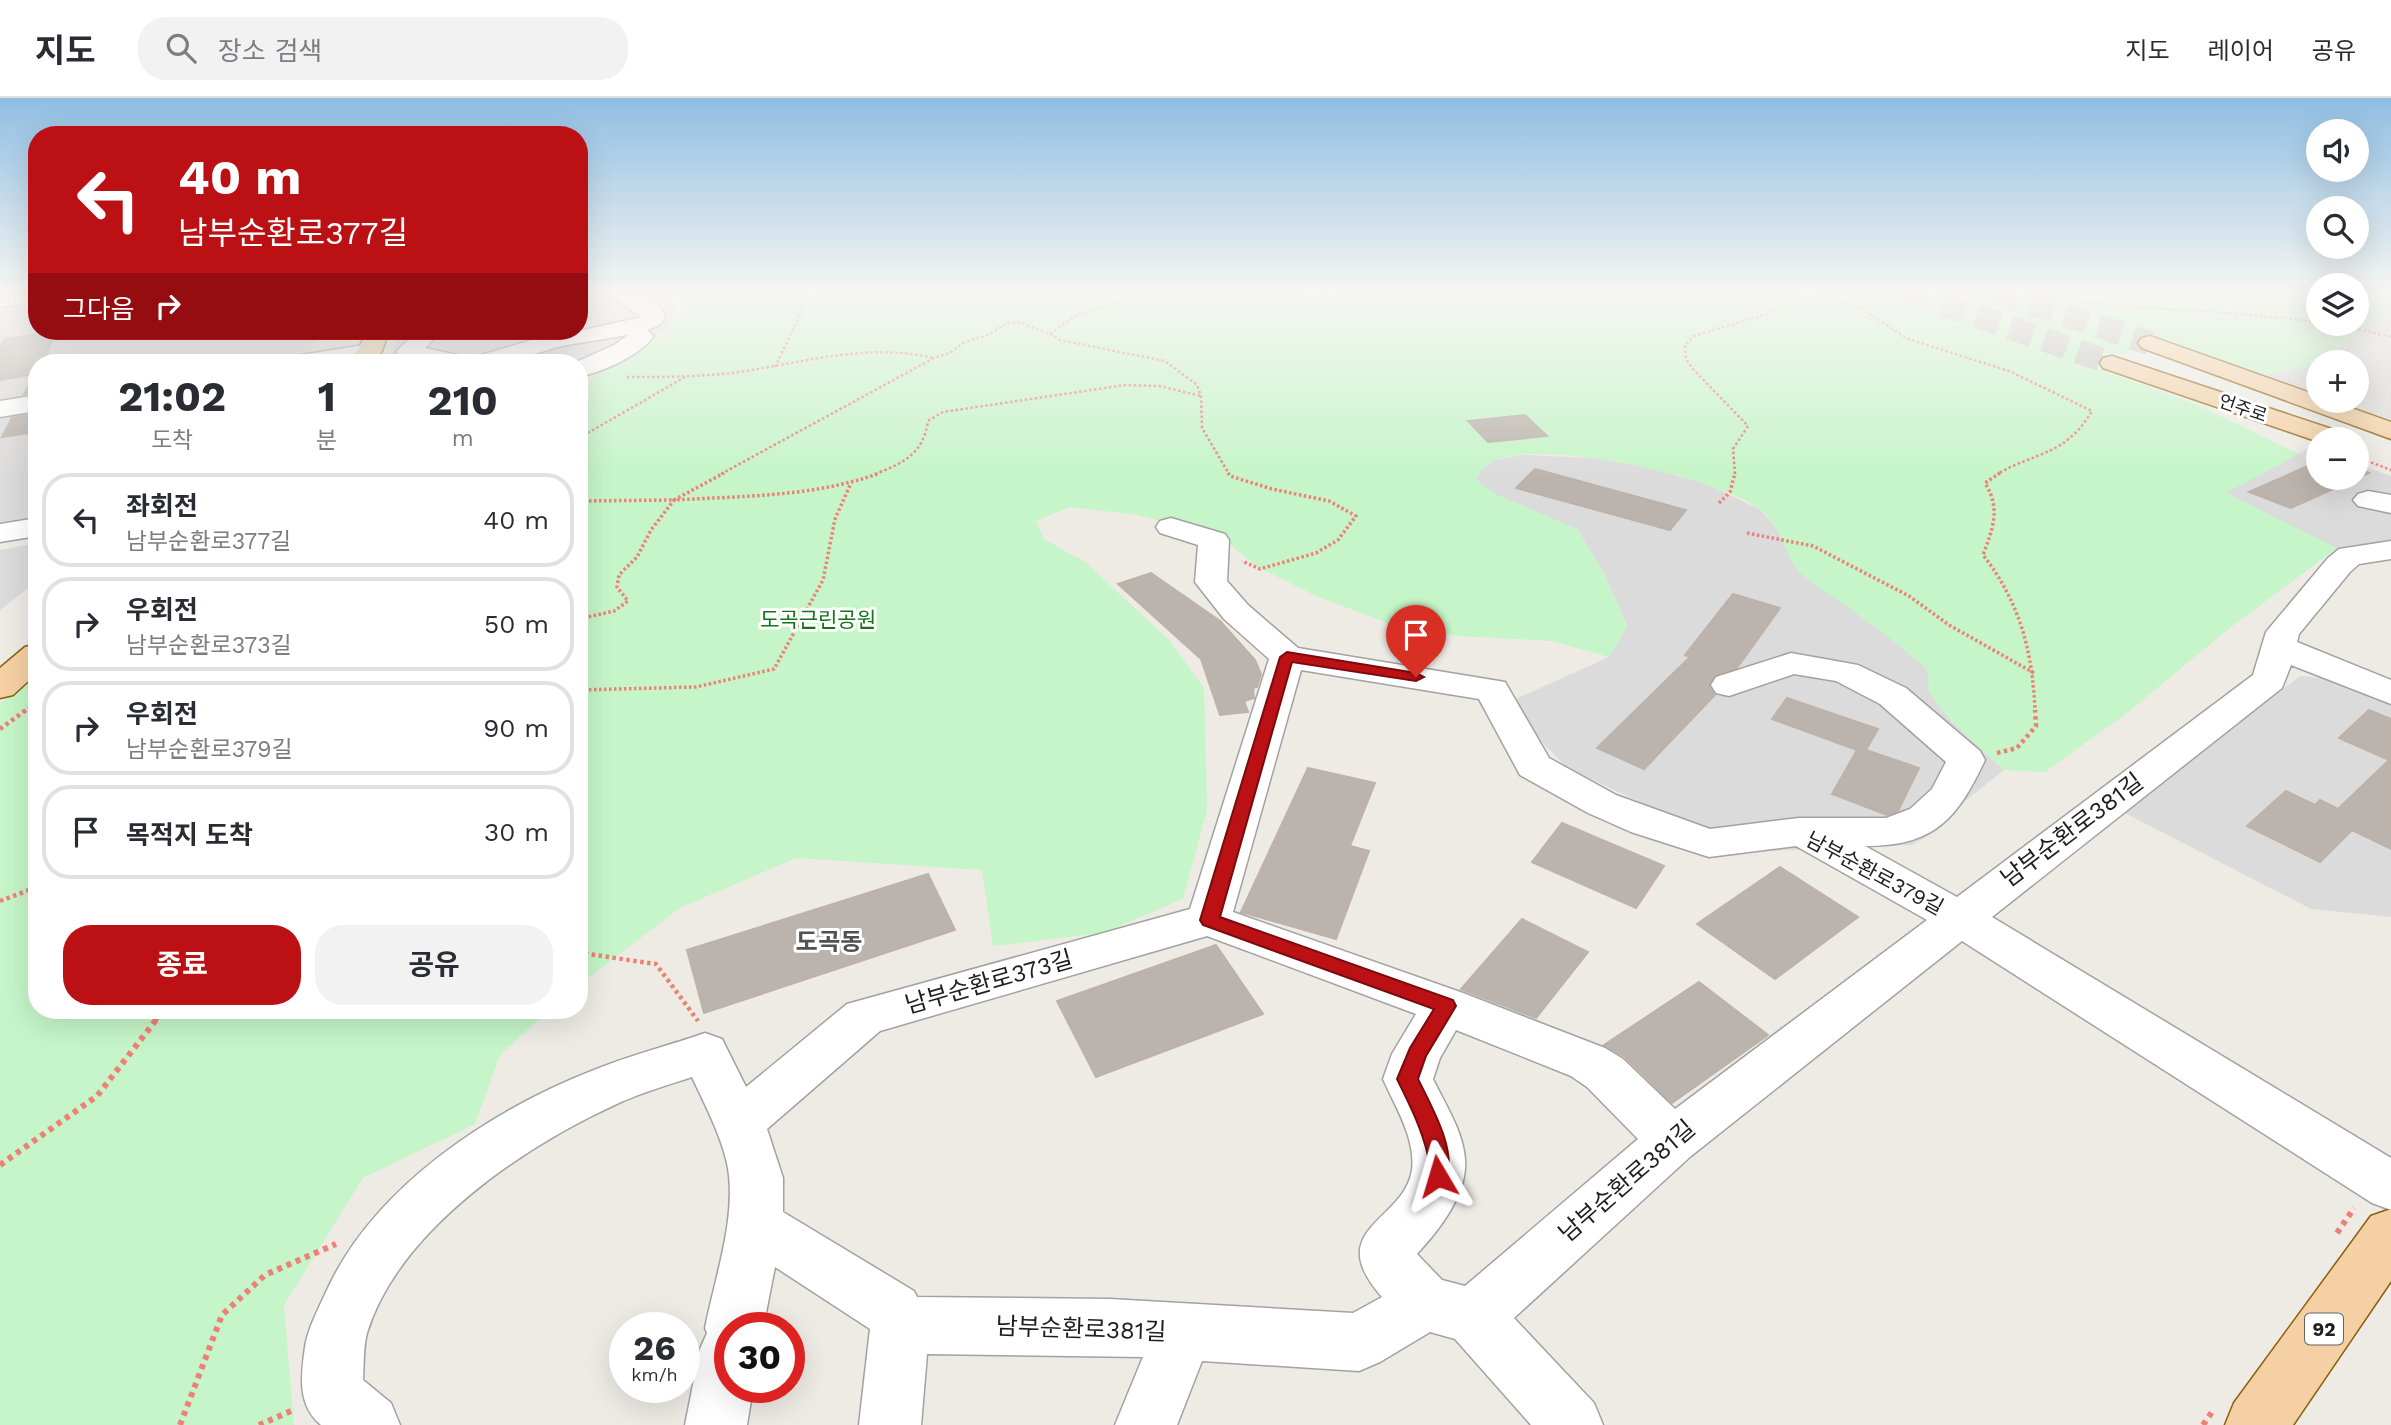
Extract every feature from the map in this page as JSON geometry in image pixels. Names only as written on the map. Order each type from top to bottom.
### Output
[{"type":"main road","name":"언주로","points":[[2180,354],[2391,431]]},
{"type":"main road","name":"언주로","points":[[2112,363],[2306,429]]},
{"type":"main road","points":[[0,687],[28,662]]},
{"type":"main road","name":"92","points":[[2256,1425],[2391,1234]]},
{"type":"street","points":[[588,365],[613,354]]},
{"type":"street","points":[[0,409],[28,404]]},
{"type":"street","points":[[1171,527],[1214,540],[1211,582],[1236,612],[1287,657],[1209,920],[1446,1006],[1588,1062],[1605,1073],[1673,1140]]},
{"type":"street","points":[[0,533],[28,528]]},
{"type":"street","name":"남부순환로381길","points":[[900,1325],[1110,1327],[1359,1342],[1449,1309],[1673,1140],[1958,917],[2269,680],[2283,632],[2340,565],[2350,556],[2391,550]]},
{"type":"street","points":[[2278,647],[2391,693]]},
{"type":"street","name":"남부순환로379길","points":[[1287,657],[1492,690],[1534,766],[1602,804],[1645,822],[1709,843],[1799,832],[1834,847],[1958,917],[2391,1186]]},
{"type":"street","points":[[1729,685],[1791,663],[1846,672],[1893,696],[1966,760],[1948,796],[1924,819],[1890,832],[1799,832]]},
{"type":"street","name":"남부순환로373길","points":[[739,1123],[864,1017],[1209,920]]},
{"type":"street","points":[[1446,1006],[1417,1054],[1408,1079],[1426,1117],[1439,1158],[1438,1176],[1410,1224],[1388,1246],[1391,1265],[1449,1309],[1568,1424]]},
{"type":"street","points":[[369,1425],[332,1394],[337,1332],[369,1266],[414,1210],[487,1151],[602,1088],[705,1053],[723,1096],[739,1123],[756,1178],[753,1223],[737,1312]]},
{"type":"street","points":[[753,1223],[893,1311],[900,1325],[890,1425]]},
{"type":"street","points":[[1146,1425],[1183,1332]]},
{"type":"street","points":[[716,1425],[720,1403]]},
{"type":"path","points":[[774,368],[781,354]]},
{"type":"path","points":[[619,377],[685,377],[774,368],[860,354]]},
{"type":"path","points":[[923,354],[934,358]]},
{"type":"path","points":[[588,617],[614,611],[628,601],[617,587],[619,575],[637,557],[651,530],[674,500],[934,358],[947,354]]},
{"type":"path","points":[[1133,354],[1165,360],[1196,385],[1201,396],[1202,428],[1230,476],[1272,489],[1329,501],[1356,516],[1348,531],[1328,550],[1260,569],[1213,547]]},
{"type":"path","points":[[1684,354],[1690,370],[1713,387],[1719,399],[1744,418],[1748,426],[1733,449],[1736,479],[1731,495],[1719,503]]},
{"type":"path","points":[[1954,354],[2019,375],[2092,411],[2086,425],[2063,445],[2038,459],[1996,473],[1985,483],[1993,495],[1998,514],[1983,555],[2001,575],[2019,610],[2035,673],[2036,726],[2017,748],[1966,760]]},
{"type":"path","points":[[588,433],[685,377]]},
{"type":"path","points":[[588,501],[674,500],[800,493],[851,483],[913,456],[925,438],[928,421],[943,412],[1125,385],[1159,386],[1201,396]]},
{"type":"path","points":[[2372,455],[2391,470]]},
{"type":"path","points":[[588,690],[696,687],[774,669],[823,580],[835,519],[851,483]]},
{"type":"path","points":[[1747,533],[1813,546],[1909,596],[1949,625],[2035,673]]},
{"type":"path","points":[[0,729],[28,709]]},
{"type":"path","points":[[0,901],[28,890]]},
{"type":"path","points":[[588,954],[656,964],[697,1017],[705,1053]]},
{"type":"path","points":[[0,1165],[97,1096],[157,1019]]},
{"type":"path","points":[[180,1425],[222,1315],[265,1275],[339,1242]]},
{"type":"shaded area","points":[[0,354],[310,354],[28,354],[28,517],[0,522]]},
{"type":"shaded area","points":[[391,354],[626,354],[588,374],[588,354]]},
{"type":"shaded area","points":[[2369,354],[2391,354],[2391,420],[2369,412]]},
{"type":"shaded area","points":[[2306,368],[2306,390],[2262,375]]},
{"type":"shaded area","points":[[2306,450],[2306,490],[2369,490],[2369,468],[2391,476],[2391,550],[2350,556],[2225,492]]},
{"type":"shaded area","points":[[1522,455],[1595,458],[1646,467],[1710,485],[1761,510],[1780,533],[1798,571],[1888,636],[1928,669],[1929,692],[1952,722],[2004,770],[1965,801],[1938,830],[1912,845],[1748,852],[1569,769],[1528,729],[1509,702],[1609,657],[1627,626],[1605,575],[1577,529],[1497,495],[1476,480],[1481,470],[1495,460]]},
{"type":"shaded area","points":[[28,545],[28,588],[0,610],[0,550]]},
{"type":"shaded area","points":[[2300,676],[2330,679],[2391,704],[2391,917],[2311,909],[2125,813]]},
{"type":"green space","name":"도곡근린공원","points":[[636,354],[2123,354],[2089,366],[2198,405],[2299,454],[2226,493],[2337,548],[2231,627],[2127,713],[2045,772],[2004,770],[1952,722],[1929,692],[1927,669],[1800,573],[1779,533],[1761,510],[1739,497],[1671,474],[1630,464],[1550,454],[1518,455],[1494,461],[1483,469],[1476,480],[1497,495],[1577,529],[1605,575],[1627,627],[1609,657],[1552,641],[1458,636],[1399,627],[1318,597],[1256,566],[1221,537],[1138,515],[1070,507],[1036,521],[1044,539],[1085,562],[1168,639],[1204,688],[1207,810],[1183,899],[1103,933],[993,946],[982,870],[796,858],[680,908],[588,978],[588,378]]},
{"type":"green space","name":"도곡근린공원","points":[[2205,354],[2306,354],[2306,368],[2262,375]]},
{"type":"green space","points":[[28,680],[28,1019],[539,1019],[500,1055],[475,1124],[363,1178],[284,1305],[294,1425],[0,1425],[0,704]]},
{"type":"building","points":[[0,354],[47,354],[28,354],[28,375],[0,380]]},
{"type":"building","points":[[28,415],[28,433],[2,437],[12,418]]},
{"type":"building","points":[[1525,415],[1547,436],[1488,442],[1468,421]]},
{"type":"building","points":[[2306,467],[2306,490],[2331,490],[2291,508],[2249,492]]},
{"type":"building","points":[[1535,469],[1686,510],[1670,530],[1516,488]]},
{"type":"building","points":[[1151,573],[1220,621],[1255,660],[1261,674],[1257,687],[1253,688],[1254,698],[1244,701],[1248,712],[1220,715],[1201,659],[1118,584]]},
{"type":"building","points":[[1733,594],[1780,608],[1737,668],[1714,676],[1709,686],[1715,695],[1644,769],[1597,748],[1690,657],[1685,655]]},
{"type":"building","points":[[1787,698],[1878,729],[1866,750],[1919,768],[1898,811],[1887,815],[1832,794],[1857,750],[1772,719]]},
{"type":"building","points":[[2369,710],[2391,719],[2391,849],[2352,830],[2320,862],[2247,826],[2286,791],[2315,805],[2320,800],[2338,809],[2389,760],[2339,738]]},
{"type":"building","points":[[1308,768],[1375,783],[1350,846],[1369,851],[1336,939],[1241,912]]},
{"type":"building","points":[[1562,823],[1664,866],[1636,908],[1532,862]]},
{"type":"building","points":[[1780,867],[1858,917],[1775,979],[1697,924]]},
{"type":"building","points":[[928,874],[955,930],[704,1013],[687,950]]},
{"type":"building","points":[[1522,919],[1588,952],[1536,1018],[1461,989]]},
{"type":"building","points":[[1216,945],[1263,1014],[1096,1077],[1057,1001]]},
{"type":"building","points":[[1699,982],[1768,1035],[1672,1103],[1625,1057],[1604,1045]]},
{"type":"tunnel","points":[[2086,354],[2112,363]]},
{"type":"district","name":"도곡동","points":[[829,942]]},
{"type":"route","points":[[1416,677],[1287,657],[1209,920],[1446,1006],[1417,1054],[1408,1079],[1426,1117],[1439,1158],[1438,1176]]}]
